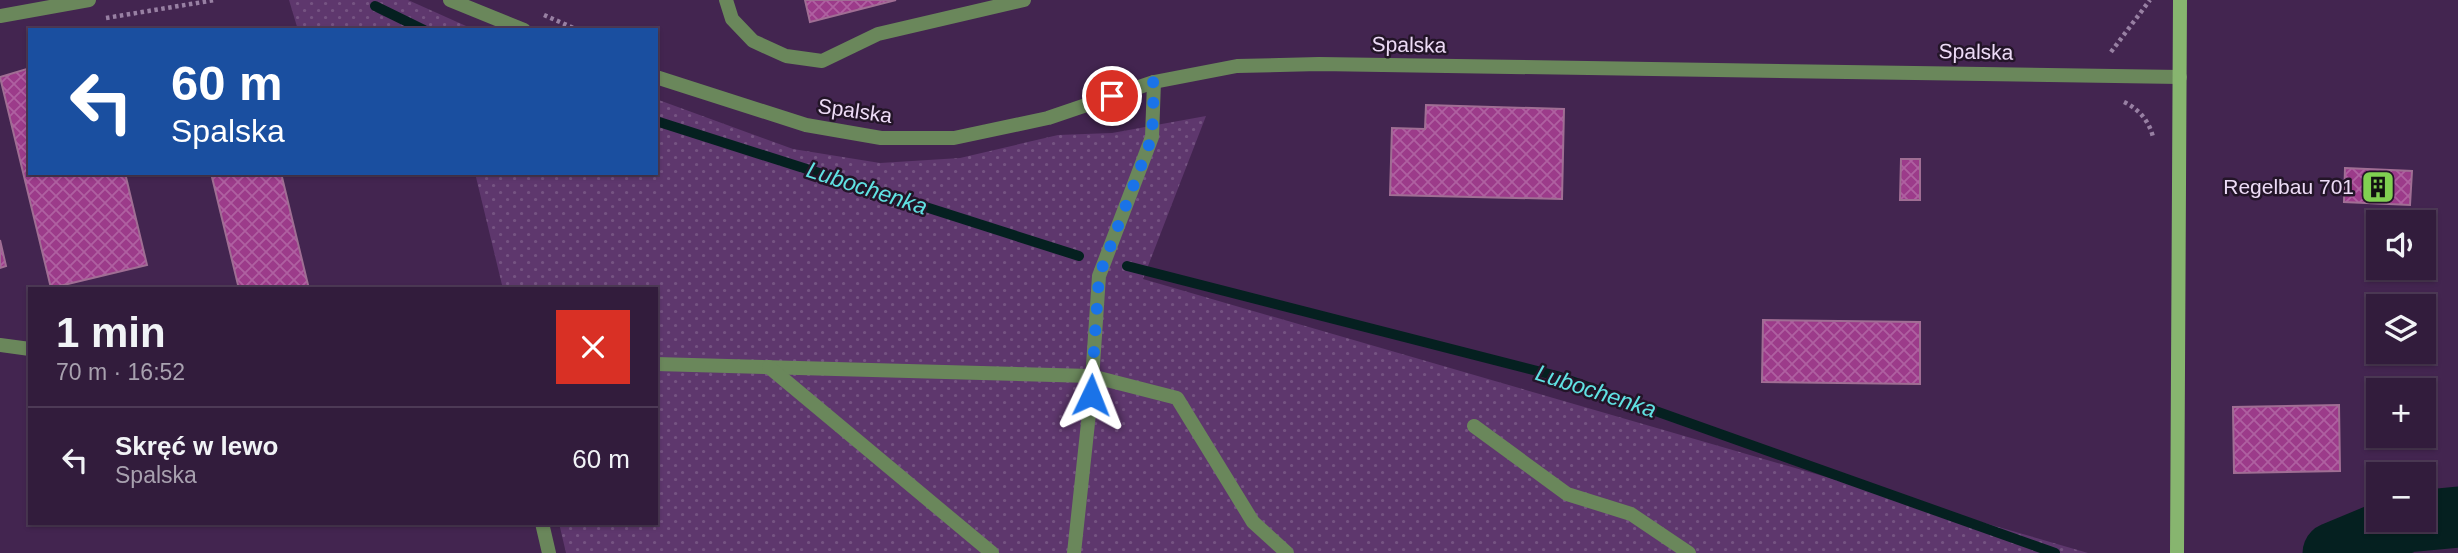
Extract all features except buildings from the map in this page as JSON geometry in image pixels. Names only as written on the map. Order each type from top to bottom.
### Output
[{"type":"street","points":[[2177,553],[2180,0]]},
{"type":"lane","points":[[0,16],[89,0]]},
{"type":"lane","points":[[450,0],[519,28]]},
{"type":"lane","points":[[726,0],[733,19],[753,41],[786,56],[821,61],[878,34],[1024,0]]},
{"type":"lane","name":"Spalska","points":[[658,78],[806,125],[881,138],[954,138],[1048,118],[1154,82],[1237,66],[1319,64],[2180,77]]},
{"type":"lane","points":[[1074,553],[1091,395],[1099,276],[1152,137],[1154,82]]},
{"type":"lane","points":[[0,345],[28,349]]},
{"type":"lane","points":[[658,364],[1091,376],[1177,398],[1254,522],[1287,553]]},
{"type":"lane","points":[[769,367],[992,553]]},
{"type":"lane","points":[[1474,426],[1567,494],[1631,514],[1689,553]]},
{"type":"lane","points":[[542,525],[549,553]]},
{"type":"path","points":[[96,20],[215,0]]},
{"type":"path","points":[[2099,54],[2110,54],[2150,0]]},
{"type":"shaded area","points":[[289,0],[408,0],[471,28],[297,28]]},
{"type":"shaded area","points":[[658,100],[793,149],[880,163],[960,158],[1058,135],[1112,133],[1206,116],[1143,279],[2088,553],[566,553],[559,525],[658,525],[658,287],[503,287],[475,175],[658,175]]},
{"type":"waterway","name":"Lubochenka","points":[[375,6],[420,28]]},
{"type":"waterway","name":"Lubochenka","points":[[658,122],[1079,256]]},
{"type":"waterway","name":"Lubochenka","points":[[1127,266],[1557,376],[2055,553]]},
{"type":"waterway","points":[[2333,553],[2407,522],[2458,517]]},
{"type":"place","name":"Regelbau 701","points":[[2378,187]]},
{"type":"route","points":[[1091,395],[1099,276],[1152,137],[1154,82],[1112,96]]}]
